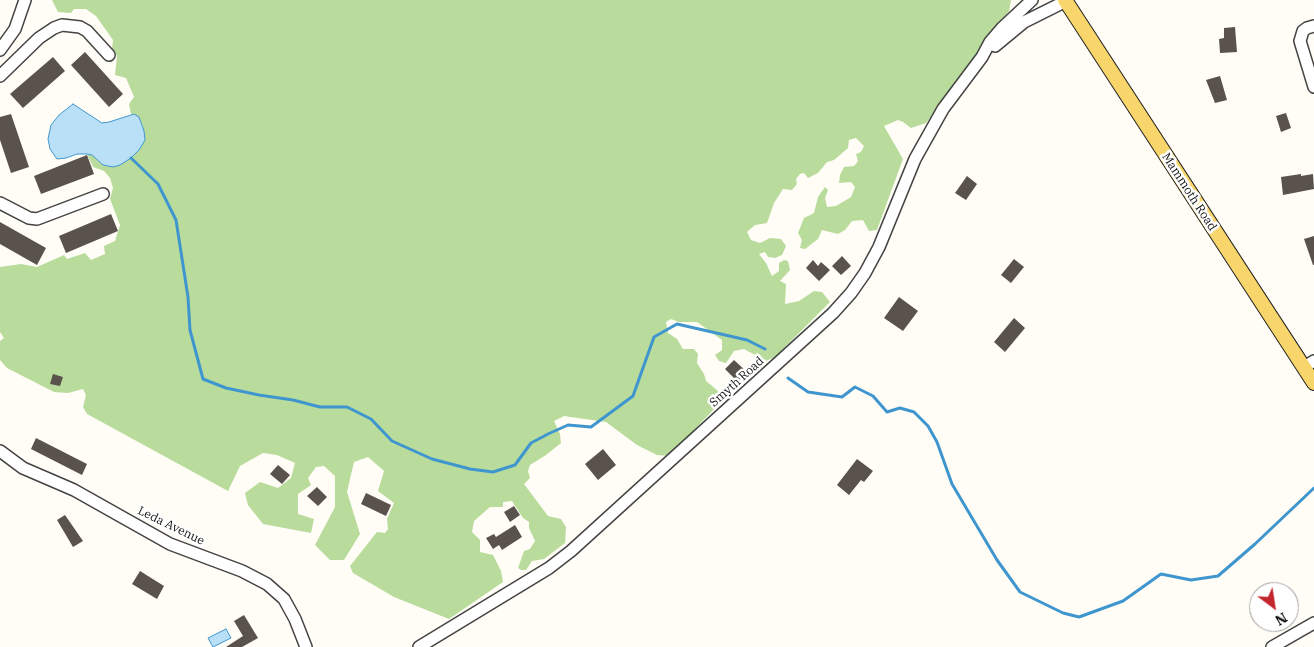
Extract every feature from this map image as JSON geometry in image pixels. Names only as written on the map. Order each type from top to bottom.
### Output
[{"type":"main road","name":"Mammoth Road","points":[[1065,1],[1309,364],[1314,383]]},
{"type":"street","points":[[0,50],[15,29],[25,0]]},
{"type":"street","name":"Smyth Road","points":[[419,647],[549,568],[571,551],[838,308],[858,283],[879,247],[923,142],[955,91],[982,57],[990,42],[1032,0]]},
{"type":"street","name":"Smyth Road","points":[[982,57],[1024,22],[1065,1]]},
{"type":"street","points":[[0,76],[39,38],[62,25],[80,27],[109,55]]},
{"type":"street","points":[[1314,26],[1303,31],[1300,41],[1312,73],[1314,87]]},
{"type":"street","points":[[0,203],[29,218],[37,219],[103,194]]},
{"type":"street","name":"Leda Avenue","points":[[0,450],[23,468],[74,490],[170,544],[242,571],[268,584],[284,599],[295,619],[306,647]]},
{"type":"street","points":[[1272,647],[1314,623]]},
{"type":"green space","points":[[52,0],[1011,0],[1009,11],[926,123],[911,128],[898,120],[884,126],[903,159],[877,230],[869,231],[863,220],[852,221],[845,230],[838,234],[822,230],[818,239],[805,249],[800,248],[802,240],[798,233],[804,218],[814,213],[818,197],[825,187],[828,190],[825,198],[827,207],[836,206],[851,197],[855,187],[851,182],[839,183],[844,167],[854,166],[858,161],[856,154],[861,152],[864,146],[856,138],[849,140],[848,148],[834,160],[827,162],[818,173],[808,178],[804,173],[800,174],[796,179],[797,184],[792,190],[783,189],[774,203],[767,223],[755,225],[747,232],[751,240],[760,243],[770,238],[781,239],[786,246],[782,255],[775,258],[768,257],[765,252],[759,254],[772,276],[779,271],[779,263],[784,260],[788,261],[790,270],[780,281],[786,284],[785,304],[799,301],[814,291],[822,292],[830,302],[775,357],[766,361],[744,349],[734,351],[726,363],[719,361],[715,355],[722,350],[722,340],[697,322],[679,322],[671,319],[666,322],[668,333],[677,339],[683,349],[694,349],[698,354],[697,363],[706,381],[717,390],[722,399],[717,406],[669,456],[657,455],[637,445],[606,422],[564,416],[554,421],[560,434],[561,443],[530,465],[528,471],[530,478],[524,484],[548,516],[561,519],[566,527],[565,543],[544,559],[532,561],[526,570],[521,570],[518,568],[524,551],[530,549],[535,541],[529,528],[529,522],[523,518],[512,501],[503,502],[503,507],[490,507],[474,521],[472,532],[480,540],[480,552],[493,555],[501,571],[503,582],[449,619],[394,597],[353,573],[350,566],[377,532],[385,533],[388,529],[387,519],[394,503],[378,491],[384,471],[368,457],[354,462],[347,492],[360,534],[344,560],[330,560],[315,545],[335,507],[335,476],[324,466],[316,467],[308,478],[311,485],[298,494],[298,514],[314,519],[311,533],[263,524],[248,505],[245,493],[260,482],[278,488],[291,478],[295,463],[277,455],[263,453],[240,466],[228,491],[87,414],[83,407],[86,395],[83,389],[68,393],[54,392],[7,368],[0,360],[0,341],[4,338],[0,332],[0,267],[21,264],[37,267],[64,255],[67,259],[85,253],[91,260],[105,254],[104,246],[115,241],[120,225],[110,199],[113,188],[110,178],[104,171],[93,167],[87,154],[92,155],[103,165],[145,140],[139,118],[131,114],[129,104],[134,97],[126,78],[115,75],[117,56],[112,49],[113,40],[96,16],[86,9],[74,9],[71,13],[58,12]]},
{"type":"water","points":[[73,104],[102,123],[134,114],[139,117],[145,140],[131,158],[113,167],[103,165],[92,155],[87,154],[77,154],[57,159],[50,149],[48,139],[51,125],[59,115]]},
{"type":"water","points":[[226,629],[231,638],[213,647],[208,638]]},
{"type":"building","points":[[1235,27],[1237,52],[1220,53],[1219,39],[1224,38],[1224,28]]},
{"type":"building","points":[[85,52],[123,94],[109,107],[71,65]]},
{"type":"building","points":[[53,57],[65,71],[23,108],[10,94]]},
{"type":"building","points":[[1220,76],[1227,100],[1215,103],[1206,80]]},
{"type":"building","points":[[1286,113],[1291,128],[1281,132],[1276,116]]},
{"type":"building","points":[[11,114],[29,167],[11,173],[0,140],[0,117]]},
{"type":"building","points":[[87,155],[94,174],[41,194],[34,176]]},
{"type":"building","points":[[1301,174],[1301,176],[1313,174],[1314,189],[1283,195],[1281,177]]},
{"type":"building","points":[[967,176],[977,184],[966,200],[955,193]]},
{"type":"building","points":[[111,214],[118,231],[66,253],[59,236]]},
{"type":"building","points":[[0,222],[46,248],[37,265],[0,244]]},
{"type":"building","points":[[1314,236],[1314,265],[1313,265],[1304,239]]},
{"type":"building","points":[[842,256],[851,266],[841,275],[832,266]]},
{"type":"building","points":[[1014,259],[1024,267],[1011,283],[1001,275]]},
{"type":"building","points":[[813,260],[818,266],[821,262],[830,270],[819,281],[806,268]]},
{"type":"building","points":[[899,297],[918,311],[903,331],[884,318]]},
{"type":"building","points":[[1014,318],[1025,328],[1005,352],[994,342]]},
{"type":"building","points":[[734,360],[747,372],[738,382],[725,369]]},
{"type":"building","points":[[53,374],[63,377],[60,386],[50,384]]},
{"type":"building","points":[[36,438],[87,464],[82,475],[31,449]]},
{"type":"building","points":[[603,449],[616,465],[598,480],[585,464]]},
{"type":"building","points":[[857,459],[873,471],[864,482],[861,480],[849,495],[837,485]]},
{"type":"building","points":[[278,465],[290,475],[282,484],[270,474]]},
{"type":"building","points":[[317,487],[327,497],[318,506],[307,496]]},
{"type":"building","points":[[366,493],[391,505],[386,516],[361,504]]},
{"type":"building","points":[[514,506],[520,515],[510,522],[504,512]]},
{"type":"building","points":[[65,515],[83,541],[73,547],[57,520]]},
{"type":"building","points":[[515,525],[522,537],[502,550],[499,545],[493,549],[486,538],[494,534],[496,537]]},
{"type":"building","points":[[140,571],[164,586],[157,599],[132,584]]},
{"type":"building","points":[[244,615],[258,638],[242,647],[226,647],[243,636],[234,621]]},
{"type":"waterway","points":[[131,158],[158,184],[176,220],[188,297],[190,330],[203,379],[226,388],[293,400],[320,407],[347,407],[371,419],[392,441],[432,459],[470,469],[493,472],[515,465],[531,443],[548,434],[568,425],[591,427],[633,396],[654,337],[677,324],[747,340],[765,349]]},
{"type":"waterway","points":[[788,378],[808,392],[842,397],[855,387],[873,396],[887,412],[900,408],[914,412],[928,426],[937,442],[952,484],[997,560],[1020,592],[1063,613],[1079,617],[1123,601],[1161,574],[1191,580],[1218,576],[1314,488]]}]
